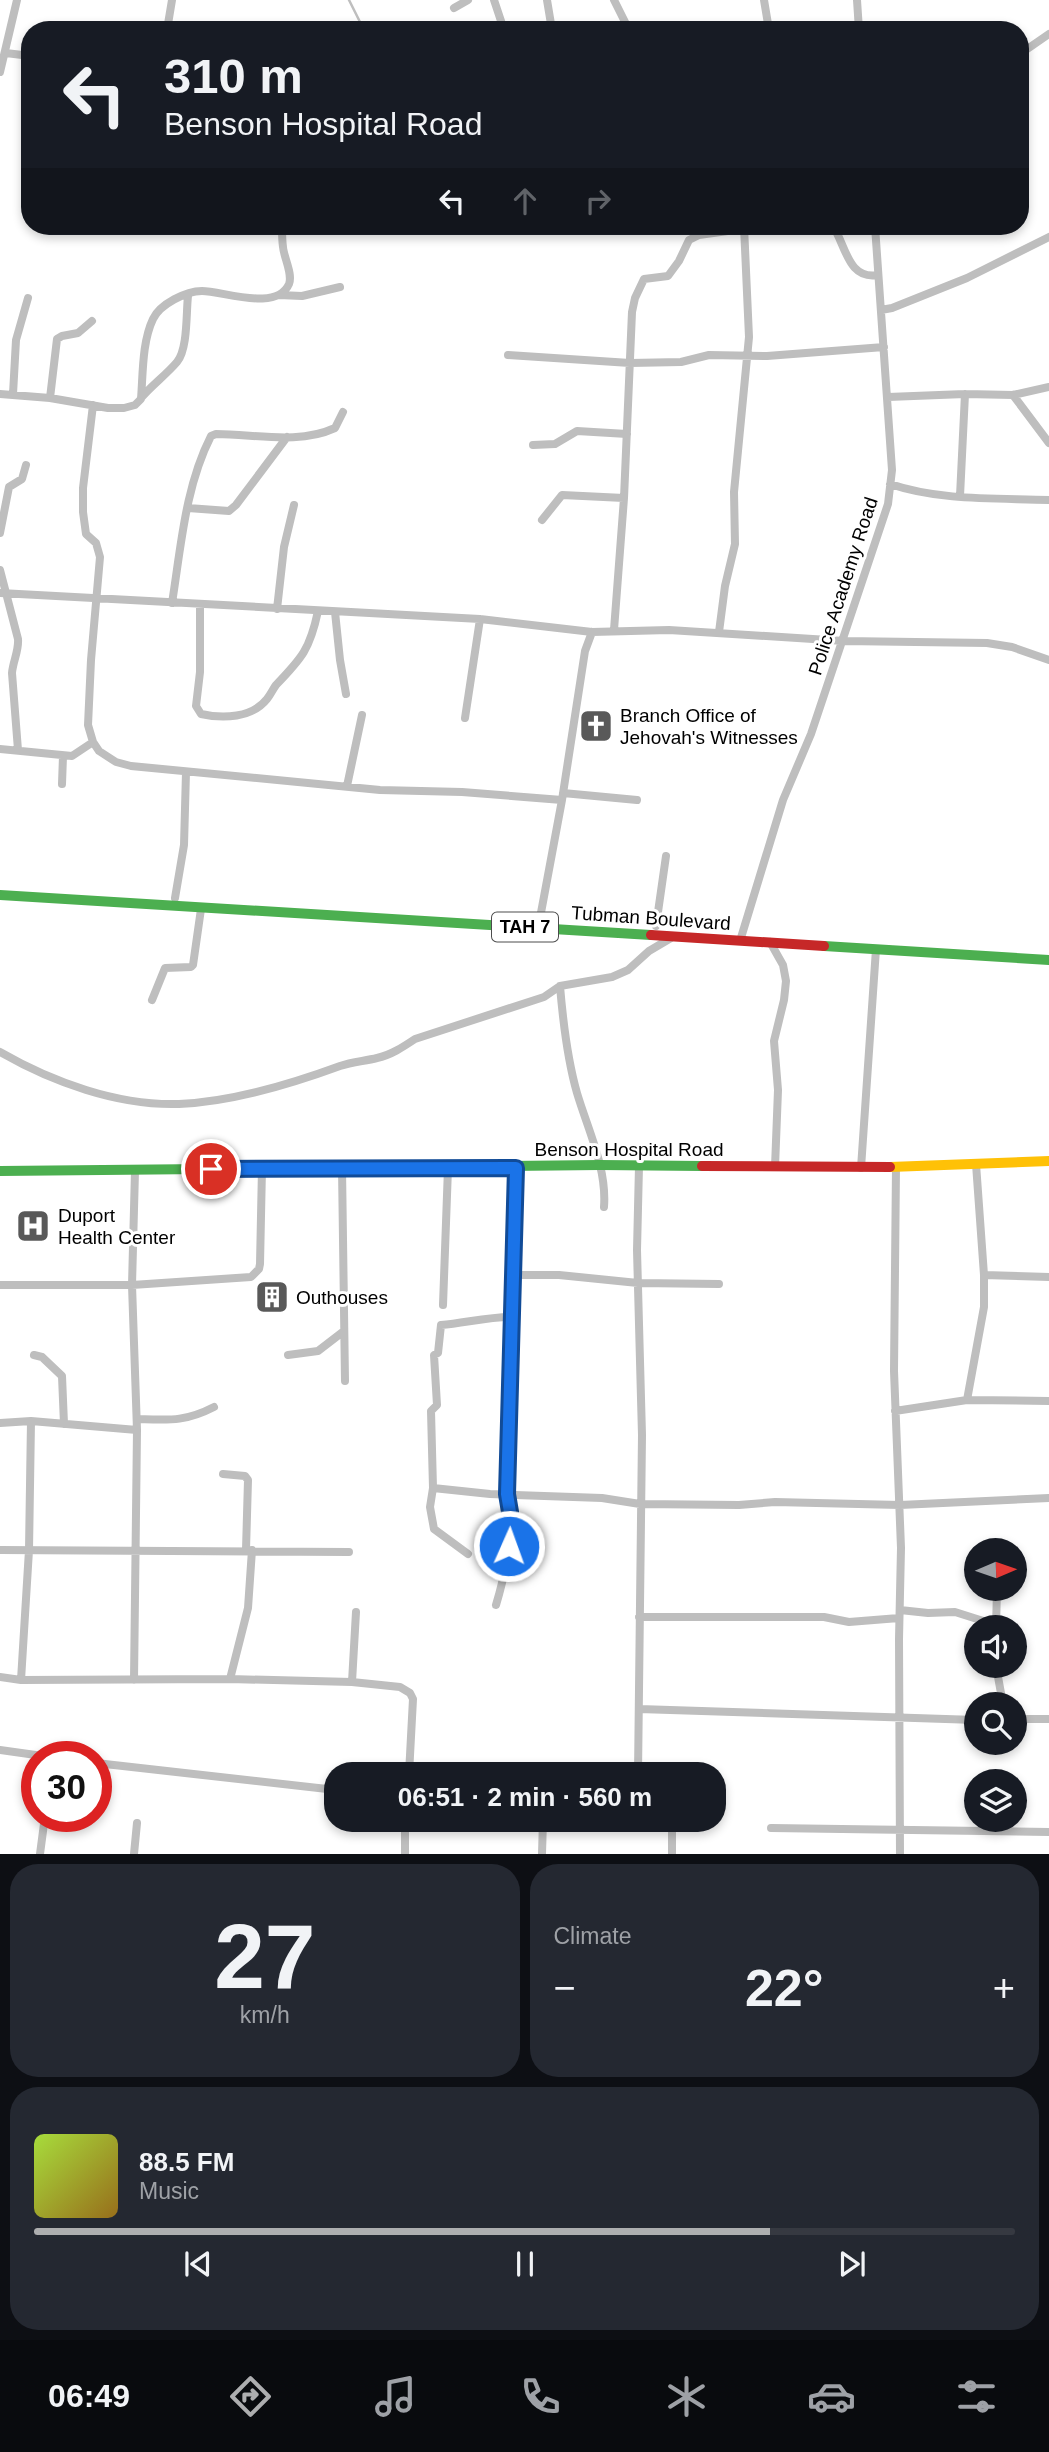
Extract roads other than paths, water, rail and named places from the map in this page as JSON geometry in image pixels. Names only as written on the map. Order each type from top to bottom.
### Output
[{"type":"main road","name":"Tubman Boulevard","points":[[0,886],[656,926],[770,942],[1049,960]]},
{"type":"main road","name":"Tubman Boulevard","points":[[0,895],[672,937],[741,936],[1049,950]]},
{"type":"main road","name":"Benson Hospital Road","points":[[0,1171],[516,1168],[600,1165],[861,1168],[1049,1161]]},
{"type":"street","points":[[0,72],[17,0]]},
{"type":"street","points":[[168,21],[172,0]]},
{"type":"street","points":[[454,8],[468,0]]},
{"type":"street","points":[[494,0],[500,21]]},
{"type":"street","points":[[547,0],[550,21]]},
{"type":"street","points":[[614,0],[624,21]]},
{"type":"street","points":[[764,0],[768,21]]},
{"type":"street","points":[[857,0],[858,21]]},
{"type":"street","points":[[1029,47],[1049,33]]},
{"type":"street","points":[[6,53],[21,55]]},
{"type":"street","points":[[279,295],[287,288],[290,279],[282,235]]},
{"type":"street","points":[[614,630],[624,498],[632,312],[635,298],[644,279],[668,276],[689,240],[699,235]]},
{"type":"street","points":[[719,632],[725,586],[734,555],[734,492],[749,337],[745,235]]},
{"type":"street","points":[[838,235],[855,269],[862,275],[878,275]]},
{"type":"street","name":"Police Academy Road","points":[[741,936],[783,800],[811,734],[844,641],[888,504],[892,470],[876,235]]},
{"type":"street","points":[[881,310],[967,278],[1049,237]]},
{"type":"street","points":[[141,399],[148,333],[153,318],[162,306],[201,291],[240,298],[268,298],[279,295],[302,296],[340,287]]},
{"type":"street","points":[[0,394],[124,408],[135,405],[151,386],[177,363],[182,354],[188,296]]},
{"type":"street","points":[[13,394],[16,340],[28,298]]},
{"type":"street","points":[[50,398],[57,339],[62,335],[78,333],[92,321]]},
{"type":"street","points":[[508,355],[630,363],[681,362],[709,355],[747,356],[884,347]]},
{"type":"street","points":[[888,397],[1013,395],[1049,387]]},
{"type":"street","points":[[960,496],[965,394]]},
{"type":"street","points":[[1013,395],[1049,443]]},
{"type":"street","points":[[93,405],[83,488],[83,512],[84,530],[96,543],[100,557],[88,725],[93,743],[99,751],[116,762],[131,766],[380,790],[637,800]]},
{"type":"street","points":[[172,603],[197,468],[211,436],[225,434],[288,437],[325,433],[335,428],[343,412]]},
{"type":"street","points":[[533,445],[555,444],[577,430],[627,434]]},
{"type":"street","points":[[188,508],[229,511],[288,437]]},
{"type":"street","points":[[0,533],[9,487],[22,479],[26,465]]},
{"type":"street","points":[[890,484],[908,490],[960,496],[1049,500]]},
{"type":"street","points":[[542,520],[562,495],[624,498]]},
{"type":"street","points":[[276,609],[284,547],[294,505]]},
{"type":"street","points":[[0,570],[19,648],[13,661],[12,673],[18,750]]},
{"type":"street","points":[[4,593],[480,619],[592,632],[719,632],[844,641],[987,643],[1012,647],[1049,660]]},
{"type":"street","points":[[200,604],[200,672],[196,706],[201,714],[216,716],[245,713],[266,700],[273,688],[297,665],[305,651],[318,611]]},
{"type":"street","points":[[335,612],[346,694]]},
{"type":"street","points":[[465,718],[480,619]]},
{"type":"street","points":[[540,918],[585,652],[592,632]]},
{"type":"street","points":[[347,786],[362,715]]},
{"type":"street","points":[[0,749],[63,756],[76,755],[93,743]]},
{"type":"street","points":[[62,784],[63,756]]},
{"type":"street","points":[[174,898],[184,845],[186,772]]},
{"type":"street","points":[[656,926],[666,856]]},
{"type":"street","points":[[152,1000],[165,968],[193,965],[201,909]]},
{"type":"street","points":[[0,1052],[56,1079],[106,1095],[177,1104],[208,1101],[310,1078],[344,1065],[378,1058],[398,1051],[415,1039],[544,997],[560,986],[612,976],[628,970],[649,951],[672,937]]},
{"type":"street","points":[[770,942],[783,965],[786,981],[774,1041],[778,1090],[775,1167]]},
{"type":"street","points":[[861,1168],[876,949]]},
{"type":"street","points":[[560,986],[566,1042],[577,1091],[605,1185],[604,1208]]},
{"type":"street","points":[[967,1401],[981,1332],[984,1275],[976,1164]]},
{"type":"street","points":[[638,1762],[642,1556],[639,1166]]},
{"type":"street","points":[[896,1167],[895,1411],[900,1505],[900,1853]]},
{"type":"street","points":[[0,1285],[132,1285],[240,1279],[255,1274],[260,1264],[262,1168]]},
{"type":"street","points":[[342,1168],[345,1381]]},
{"type":"street","points":[[443,1305],[448,1168]]},
{"type":"street","points":[[496,1605],[506,1571],[509,1546],[510,1512],[507,1494],[516,1168]]},
{"type":"street","points":[[134,1680],[137,1419],[132,1285],[135,1171]]},
{"type":"street","points":[[513,1275],[559,1275],[638,1283],[719,1284]]},
{"type":"street","points":[[984,1275],[1049,1277]]},
{"type":"street","points":[[468,1554],[434,1529],[430,1507],[433,1488],[431,1411],[436,1405],[434,1355],[438,1353],[441,1325],[468,1323],[492,1317],[511,1317]]},
{"type":"street","points":[[288,1355],[318,1351],[344,1331]]},
{"type":"street","points":[[34,1355],[42,1357],[62,1376],[64,1424]]},
{"type":"street","points":[[895,1411],[967,1401],[1049,1401]]},
{"type":"street","points":[[137,1419],[173,1420],[194,1417],[214,1407]]},
{"type":"street","points":[[0,1423],[31,1421],[137,1430]]},
{"type":"street","points":[[21,1680],[29,1550],[31,1421]]},
{"type":"street","points":[[223,1474],[245,1476],[248,1480],[248,1608],[230,1679]]},
{"type":"street","points":[[433,1488],[603,1498],[640,1504],[900,1505],[1049,1498]]},
{"type":"street","points":[[0,1550],[349,1552]]},
{"type":"street","points":[[352,1682],[356,1612]]},
{"type":"street","points":[[639,1617],[824,1617],[849,1622],[900,1614],[955,1612],[964,1615]]},
{"type":"street","points":[[0,1677],[21,1680],[230,1679],[352,1682],[400,1687],[410,1693],[413,1699],[409,1762]]},
{"type":"street","points":[[639,1709],[964,1720]]},
{"type":"street","points":[[1027,1719],[1049,1719]]},
{"type":"street","points":[[0,1750],[21,1753]]},
{"type":"street","points":[[112,1765],[324,1789]]},
{"type":"street","points":[[134,1853],[137,1823]]},
{"type":"street","points":[[771,1828],[1049,1832]]},
{"type":"street","points":[[40,1853],[43,1832]]},
{"type":"street","points":[[405,1832],[405,1853]]},
{"type":"street","points":[[542,1853],[543,1832]]},
{"type":"street","points":[[672,1832],[672,1853]]},
{"type":"waterway","points":[[349,0],[360,21]]},
{"type":"place","name":"Branch Office of Jehovah's Witnesses","points":[[596,726]]},
{"type":"place","name":"Duport Health Center","points":[[33,1226]]},
{"type":"place","name":"Outhouses","points":[[272,1297]]}]
